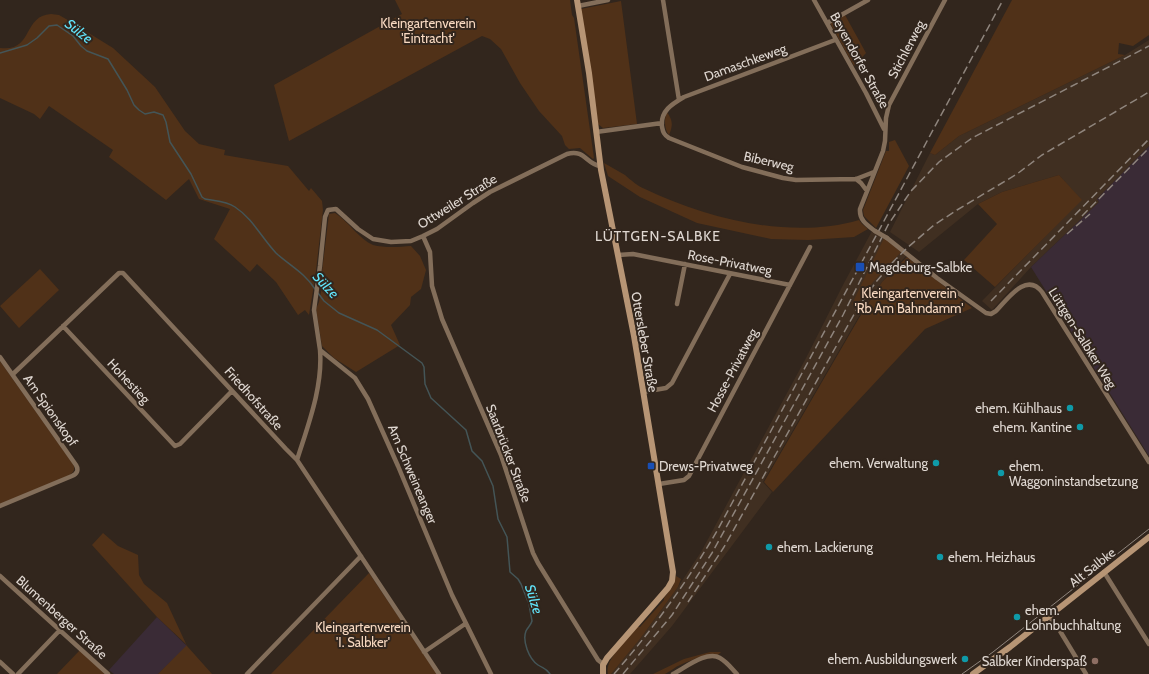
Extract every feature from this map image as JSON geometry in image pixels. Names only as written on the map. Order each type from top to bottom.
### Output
[{"type":"main road","name":"Ottersleber Straße","points":[[577,3],[589,73],[600,166],[618,254],[643,392],[672,567],[672,580],[668,588],[611,652],[603,664]]},
{"type":"main road","name":"Alt Salbke","points":[[973,674],[1149,537]]},
{"type":"main road","points":[[603,664],[603,674]]},
{"type":"street","points":[[577,3],[608,0]]},
{"type":"street","points":[[663,0],[679,100]]},
{"type":"street","name":"Beyendorfer Straße","points":[[814,0],[835,40],[866,92],[885,132]]},
{"type":"street","points":[[827,23],[868,0]]},
{"type":"street","name":"Stichlerweg","points":[[885,132],[889,105],[945,0]]},
{"type":"street","name":"Damaschkeweg","points":[[662,123],[666,109],[679,100],[697,91],[835,40]]},
{"type":"street","points":[[596,132],[662,123]]},
{"type":"street","name":"Biberweg","points":[[662,123],[666,135],[682,143],[742,167],[781,178],[796,180],[856,179],[874,172]]},
{"type":"street","name":"Lüttgen-Salbker Weg","points":[[885,132],[884,148],[860,207],[860,214],[865,224],[887,238],[937,278],[986,313],[991,314],[996,311],[1023,285],[1031,284],[1038,288],[1149,462]]},
{"type":"street","name":"Ottweiler Straße","points":[[320,350],[314,316],[315,298],[327,211],[332,209],[337,210],[362,232],[378,240],[405,242],[414,240],[437,229],[473,202],[567,154],[580,153],[595,165],[600,166]]},
{"type":"street","points":[[856,179],[867,191]]},
{"type":"street","name":"Saarbrücker Straße","points":[[423,236],[430,252],[432,286],[442,319],[501,455],[533,553],[598,660],[603,664]]},
{"type":"street","name":"Hosse-Privatweg","points":[[659,484],[684,480],[689,476],[810,247]]},
{"type":"street","name":"Rose-Privatweg","points":[[618,254],[629,254],[685,264],[790,285]]},
{"type":"street","points":[[677,304],[685,264]]},
{"type":"street","name":"Friedhofstraße","points":[[13,374],[122,272],[286,450],[297,460],[439,674]]},
{"type":"street","points":[[643,392],[666,388],[672,383],[730,274]]},
{"type":"street","name":"Hohestieg","points":[[63,326],[173,445],[176,446],[181,444],[232,391]]},
{"type":"street","points":[[297,460],[317,389],[320,368],[320,350]]},
{"type":"street","name":"Am Schweineanger","points":[[320,350],[356,378],[368,399],[465,624],[491,674]]},
{"type":"street","name":"Am Spionskopf","points":[[0,357],[76,465],[77,472],[72,476],[0,506]]},
{"type":"street","points":[[247,674],[361,556]]},
{"type":"street","points":[[1104,572],[1149,644]]},
{"type":"street","name":"Blumenberger Straße","points":[[0,576],[108,674]]},
{"type":"street","points":[[1049,616],[1060,631],[1086,674]]},
{"type":"street","points":[[424,652],[465,624]]},
{"type":"street","points":[[18,674],[60,630]]},
{"type":"street","points":[[673,674],[703,658],[713,656],[723,660],[737,674]]},
{"type":"street","points":[[0,662],[13,674]]},
{"type":"shaded area","points":[[1149,40],[1149,146],[1097,199],[1099,202],[1031,267],[992,310],[982,301],[1081,200],[1059,175],[1002,192],[978,204],[919,252],[890,232],[930,153],[935,155],[959,136],[1125,55]]},
{"type":"shaded area","points":[[1149,146],[1149,456],[1031,267],[1099,202],[1097,199]]},
{"type":"shaded area","points":[[872,231],[884,238],[906,256],[882,282],[858,318],[763,482],[772,492],[672,626],[630,674],[611,674],[640,639],[678,587],[701,552],[806,358]]},
{"type":"shaded area","points":[[157,617],[187,646],[158,674],[114,674],[109,670]]},
{"type":"green space","name":"Kleingartenverein 'Eintracht'","points":[[395,0],[570,0],[572,15],[574,18],[594,158],[593,159],[580,148],[569,149],[565,145],[562,136],[539,111],[520,83],[501,49],[490,39],[482,36],[289,141],[274,85],[402,14]]},
{"type":"green space","points":[[1012,0],[1149,0],[1149,35],[1133,46],[1119,43],[1118,54],[1125,55],[959,136],[935,155],[930,153]]},
{"type":"green space","points":[[621,1],[637,124],[603,128],[598,124],[581,9]]},
{"type":"green space","points":[[51,14],[59,15],[113,48],[155,87],[185,131],[199,144],[225,150],[224,155],[288,166],[309,191],[311,188],[322,201],[323,210],[309,315],[305,310],[298,315],[276,282],[257,264],[250,272],[214,239],[230,209],[199,199],[189,179],[166,200],[109,157],[113,150],[49,106],[40,119],[34,114],[0,98],[0,48],[11,48],[18,45],[36,21],[42,16]]},
{"type":"green space","points":[[845,15],[866,53],[854,66],[830,23]]},
{"type":"green space","points":[[667,112],[672,123],[669,135],[665,124]]},
{"type":"green space","points":[[895,140],[909,166],[876,228],[864,216],[863,210],[886,151],[889,151],[889,142]]},
{"type":"green space","points":[[604,163],[625,175],[642,188],[669,200],[722,217],[778,227],[806,228],[833,226],[859,220],[868,229],[854,237],[808,240],[771,239],[697,223],[640,197],[608,176]]},
{"type":"green space","points":[[1059,175],[1082,200],[995,287],[964,260],[997,224],[978,204],[1002,192]]},
{"type":"green space","points":[[335,213],[368,243],[387,247],[411,246],[420,256],[426,270],[421,289],[411,297],[410,305],[391,325],[400,345],[356,372],[334,358],[322,346],[316,309],[323,282],[321,280],[329,214]]},
{"type":"green space","points":[[884,238],[901,252],[873,282],[855,307],[852,304]]},
{"type":"green space","name":"Kleingartenverein 'Rb Am Bahndamm'","points":[[907,257],[972,308],[925,329],[773,492],[764,482],[859,318],[882,282]]},
{"type":"green space","points":[[40,269],[59,290],[19,328],[0,306]]},
{"type":"green space","points":[[0,361],[73,464],[74,470],[68,476],[0,504]]},
{"type":"green space","points":[[103,533],[118,546],[138,555],[139,575],[144,584],[167,603],[186,644],[157,617],[92,545]]},
{"type":"green space","name":"Kleingartenverein 'I. Salbker'","points":[[369,573],[437,674],[271,674]]},
{"type":"green space","points":[[676,576],[681,579],[678,587],[640,639],[611,674],[608,674],[608,668],[613,656],[637,627],[640,627],[664,600],[673,586]]},
{"type":"green space","points":[[187,645],[212,674],[158,674]]},
{"type":"green space","points":[[80,650],[105,674],[57,674]]},
{"type":"green space","points":[[710,652],[721,652],[718,655],[715,654],[704,656],[691,660],[665,674],[653,674],[684,659]]},
{"type":"waterway","name":"Sülze","points":[[0,53],[27,45],[37,38],[49,26],[57,25],[73,36],[87,51],[108,59],[127,90],[134,105],[145,114],[154,112],[163,115],[170,142],[191,174],[202,197],[235,207],[252,222],[276,253],[302,274],[315,289]]},
{"type":"waterway","name":"Sülze","points":[[318,293],[324,301],[339,313],[377,330],[422,363],[424,367],[425,384],[431,398],[466,430],[472,451],[482,461],[493,486],[498,519],[507,537],[510,572],[521,584],[529,604],[532,621],[525,635],[527,650],[532,659],[538,665],[546,669],[550,674]]},
{"type":"tram line","points":[[962,674],[993,652],[1149,529]]},
{"type":"railway","points":[[614,674],[669,605],[694,569],[717,531],[1003,0]]},
{"type":"railway","points":[[623,674],[672,615],[712,553],[843,315],[888,225],[911,191],[939,162],[972,138],[1149,46]]},
{"type":"railway","points":[[688,602],[724,547],[857,309],[876,282],[893,262],[934,225],[1017,174],[1042,155],[1149,92]]},
{"type":"railway","points":[[991,301],[1149,139]]},
{"type":"railway","points":[[1082,216],[1149,148]]},
{"type":"railway","points":[[1067,234],[1090,214]]},
{"type":"place","name":"Magdeburg-Salbke","points":[[860,267]]},
{"type":"place","name":"ehem. Kühlhaus","points":[[1070,408]]},
{"type":"place","name":"ehem. Kantine","points":[[1080,427]]},
{"type":"place","name":"ehem. Verwaltung","points":[[936,463]]},
{"type":"place","name":"Drews-Privatweg","points":[[651,466]]},
{"type":"place","name":"ehem. Waggoninstandsetzung","points":[[1001,473]]},
{"type":"place","name":"ehem. Lackierung","points":[[769,547]]},
{"type":"place","name":"ehem. Heizhaus","points":[[940,557]]},
{"type":"place","name":"ehem. Lohnbuchhaltung","points":[[1017,617]]},
{"type":"place","name":"ehem. Ausbildungswerk","points":[[965,659]]},
{"type":"place","name":"Salbker Kinderspaß","points":[[1095,661]]},
{"type":"district","name":"LÜTTGEN-SALBKE","points":[[658,236]]}]
